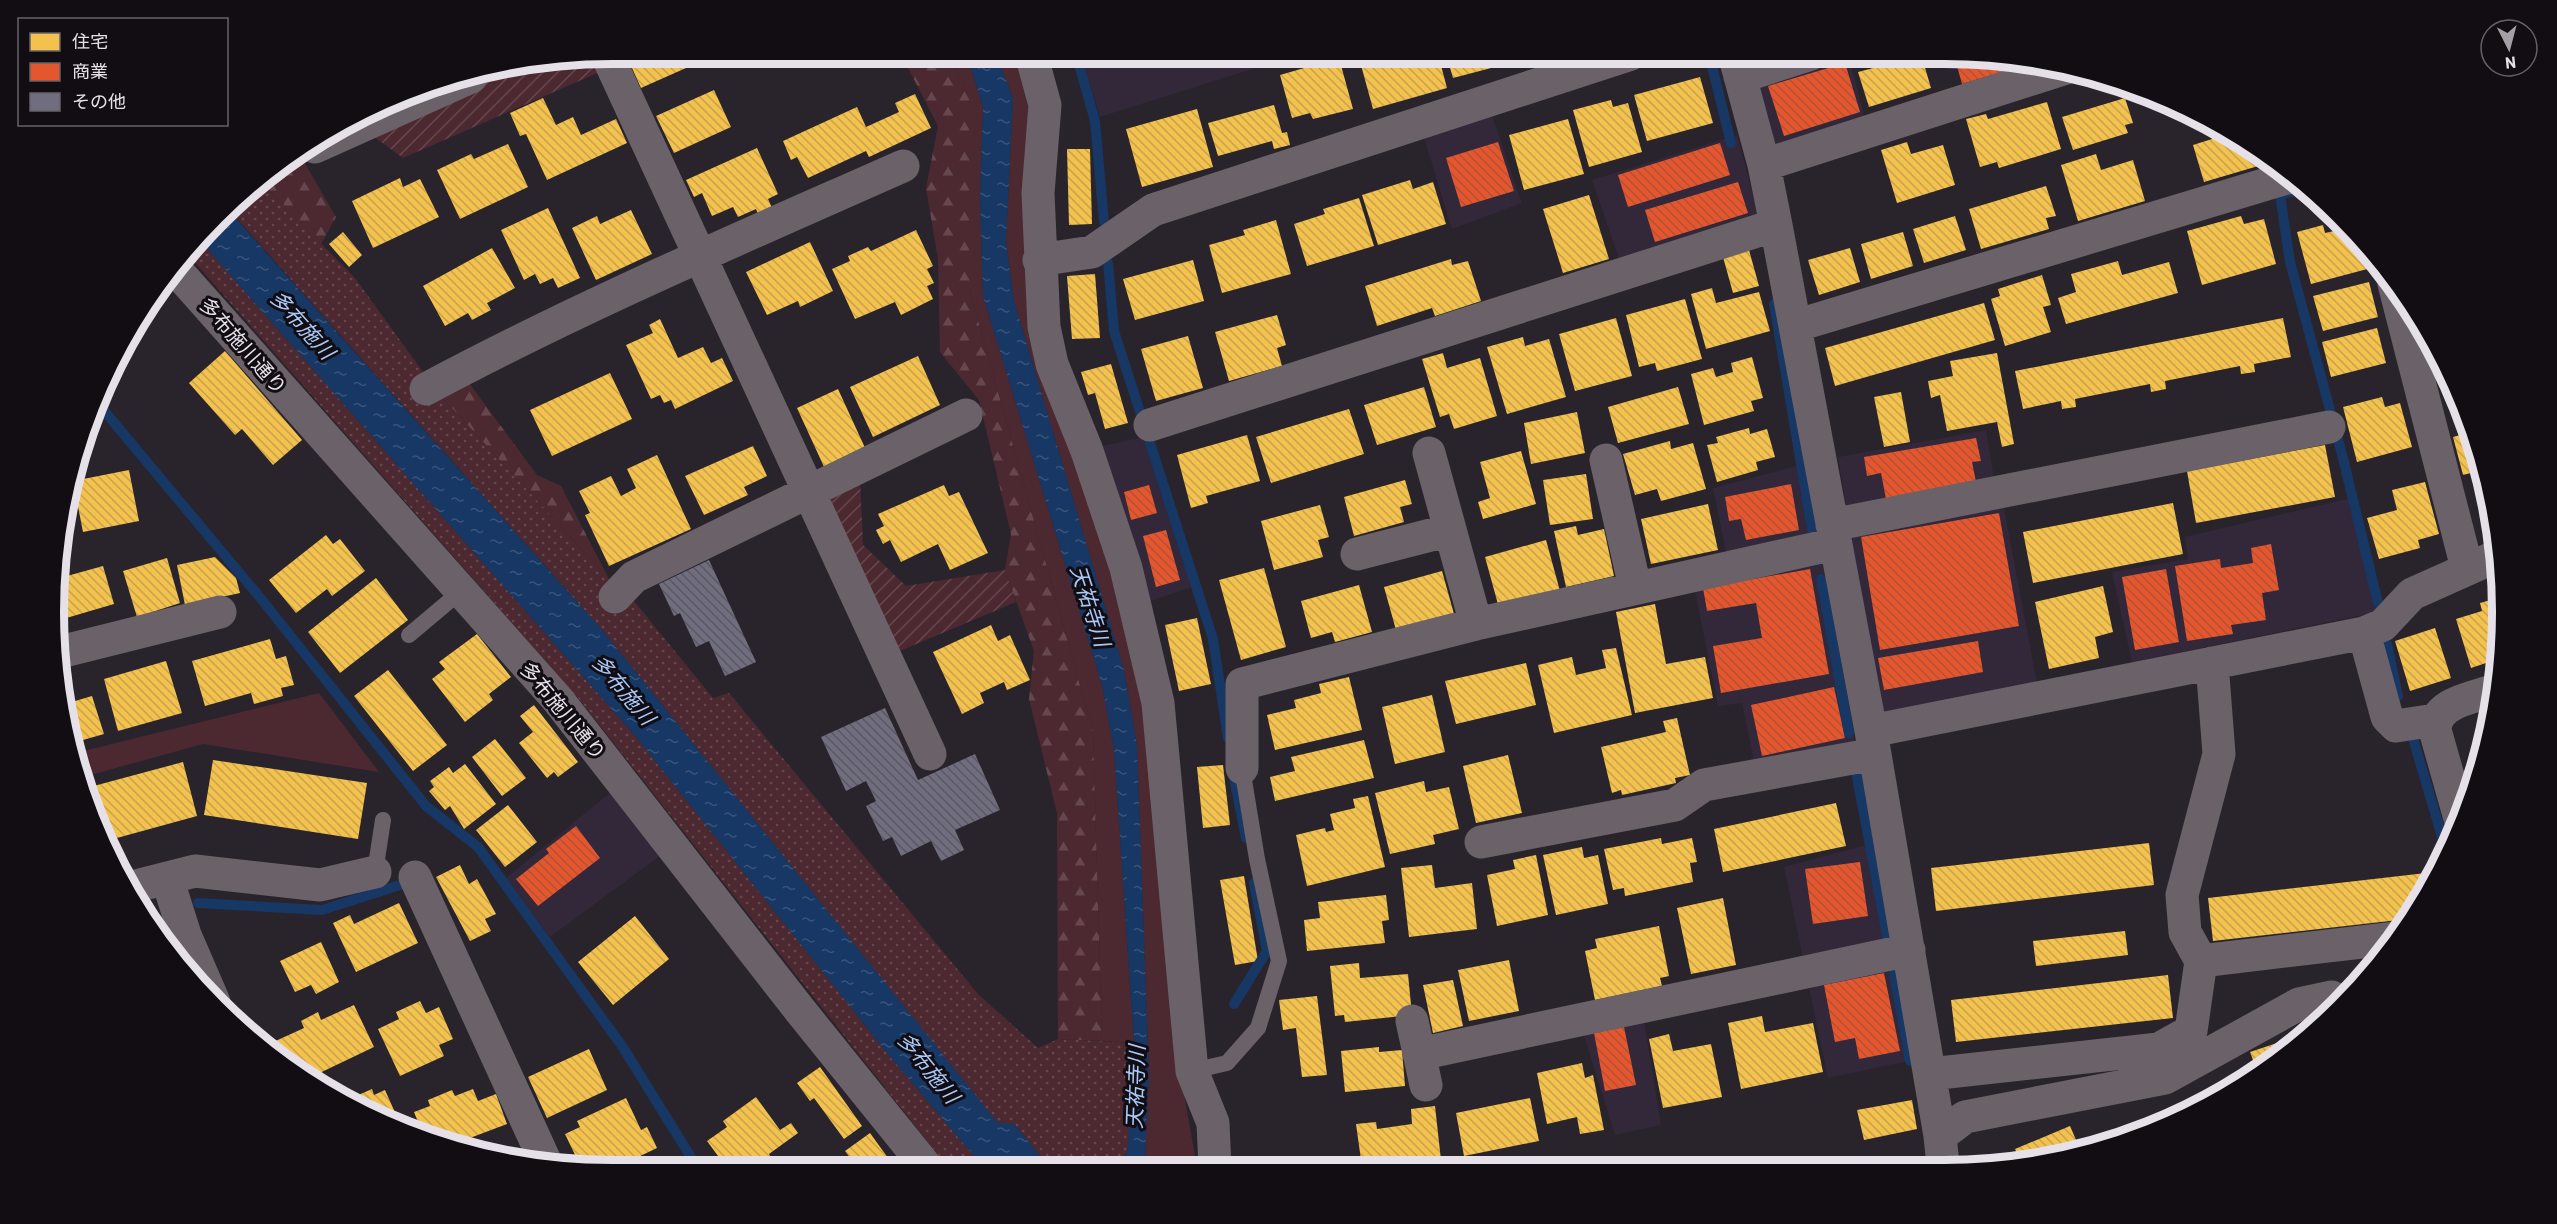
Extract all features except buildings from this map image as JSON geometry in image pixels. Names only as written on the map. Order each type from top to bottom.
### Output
[{"type":"street","points":[[611,64],[930,754]]},
{"type":"street","points":[[1034,64],[1045,105],[1038,193],[1044,327],[1053,364],[1087,451],[1126,568],[1158,703],[1191,1071],[1213,1123],[1215,1160]]},
{"type":"street","points":[[1040,260],[1092,252],[1153,210],[1600,64]]},
{"type":"street","points":[[1737,65],[1764,165],[1776,225],[1873,742],[1942,1151]]},
{"type":"street","points":[[1764,165],[2047,74]]},
{"type":"street","points":[[354,130],[422,99]]},
{"type":"street","points":[[426,389],[488,356],[701,256],[903,166]]},
{"type":"street","points":[[1795,326],[2280,180]]},
{"type":"street","points":[[1150,425],[1776,225]]},
{"type":"street","name":"多布施川通り","points":[[180,276],[558,700],[799,1009],[921,1160]]},
{"type":"street","points":[[2400,308],[2467,568]]},
{"type":"street","points":[[615,597],[634,577],[966,415]]},
{"type":"street","points":[[1242,768],[1242,684],[1476,624],[1635,587],[1834,534],[2329,427]]},
{"type":"street","points":[[1429,453],[1476,624]]},
{"type":"street","points":[[1606,460],[1635,587]]},
{"type":"street","points":[[1357,554],[1450,530]]},
{"type":"street","points":[[1481,842],[1675,805],[1704,785],[1873,742],[2212,663],[2364,633],[2383,625],[2412,594],[2490,559]]},
{"type":"street","points":[[66,650],[220,612]]},
{"type":"street","points":[[2364,633],[2387,717],[2396,726],[2435,720]]},
{"type":"street","points":[[1930,1074],[2159,1049],[2191,1031],[2201,961],[2185,932],[2182,896],[2219,754],[2212,663]]},
{"type":"street","points":[[2457,805],[2435,730],[2435,720],[2444,708],[2486,693]]},
{"type":"street","points":[[138,886],[195,871],[320,885],[375,872]]},
{"type":"street","points":[[416,877],[542,1155]]},
{"type":"street","points":[[167,878],[185,935],[203,976]]},
{"type":"street","points":[[2201,961],[2383,940]]},
{"type":"street","points":[[1412,1021],[1422,1069],[1909,950]]},
{"type":"street","points":[[1942,1151],[1965,1117],[2165,1078],[2299,1004],[2332,997]]},
{"type":"lane","points":[[409,634],[460,592]]},
{"type":"lane","points":[[1191,1071],[1227,1063],[1258,1028],[1279,961],[1257,859],[1242,768]]},
{"type":"lane","points":[[375,872],[383,820]]},
{"type":"shaded area","points":[[1084,64],[1268,64],[1100,117]]},
{"type":"shaded area","points":[[1804,64],[1851,64],[1866,122],[1774,151],[1755,79]]},
{"type":"shaded area","points":[[1490,109],[1522,203],[1452,229],[1422,131]]},
{"type":"shaded area","points":[[1737,135],[1759,219],[1620,262],[1592,180]]},
{"type":"shaded area","points":[[1986,430],[1995,485],[1847,512],[1838,457]]},
{"type":"shaded area","points":[[1145,437],[1195,586],[1142,604],[1097,447]]},
{"type":"shaded area","points":[[1805,464],[1818,536],[1727,557],[1713,488]]},
{"type":"shaded area","points":[[2351,498],[2377,612],[2132,662],[2112,572],[2188,559],[2185,537]]},
{"type":"shaded area","points":[[2003,503],[2037,683],[1881,713],[1850,530]]},
{"type":"shaded area","points":[[1822,559],[1856,748],[1755,766],[1742,703],[1718,706],[1694,586]]},
{"type":"shaded area","points":[[611,792],[661,855],[550,937],[505,879]]},
{"type":"shaded area","points":[[1874,843],[1913,1060],[1828,1078],[1784,867]]},
{"type":"shaded area","points":[[1643,1014],[1661,1125],[1615,1135],[1581,1026]]},
{"type":"green space","points":[[906,64],[954,64],[969,96],[969,288],[1093,732],[1102,1041],[1058,1039],[1057,813],[1029,699],[1034,651],[1005,570],[1011,534],[979,400],[940,352],[938,259],[926,188],[938,126]]},
{"type":"green space","points":[[954,64],[970,64],[983,108],[980,198],[983,296],[1102,685],[1114,750],[1134,1043],[1102,1041],[1093,732],[969,288],[969,96]]},
{"type":"green space","points":[[1000,64],[1018,64],[1030,114],[1024,205],[1086,479],[1152,707],[1176,1049],[1195,1160],[1144,1160],[1149,1074],[1137,746],[1124,670],[1014,301],[1006,241],[1013,98]]},
{"type":"green space","points":[[599,65],[602,71],[403,158],[373,136],[500,76],[541,69]]},
{"type":"green space","points":[[304,162],[336,217],[321,244],[267,188]]},
{"type":"green space","points":[[267,188],[355,278],[439,394],[609,579],[629,595],[713,698],[729,693],[978,994],[1038,1048],[1058,1039],[1134,1043],[1128,1148],[1124,1160],[1043,1160],[1015,1125],[997,1123],[603,631],[235,216],[251,200]]},
{"type":"green space","points":[[205,246],[637,738],[887,1053],[977,1160],[942,1160],[579,699],[193,260]]},
{"type":"green space","points":[[464,376],[537,475],[561,486],[609,579],[439,394]]},
{"type":"green space","points":[[860,477],[863,545],[906,586],[1005,570],[1016,602],[895,653],[823,495]]},
{"type":"green space","points":[[319,693],[379,772],[203,744],[90,775],[82,751]]},
{"type":"water","name":"天祐寺川","points":[[970,64],[1000,64],[1013,98],[1006,241],[1014,301],[1124,670],[1137,746],[1149,1074],[1144,1160],[1124,1160],[1128,1148],[1134,1043],[1114,750],[1102,685],[983,296],[980,198],[983,108]]},
{"type":"water","name":"多布施川","points":[[234,216],[603,631],[997,1122],[1015,1125],[1043,1160],[977,1160],[887,1053],[637,738],[205,246]]},
{"type":"waterway","points":[[1079,64],[1095,121],[1104,222]]},
{"type":"waterway","points":[[1711,64],[1731,143]]},
{"type":"waterway","points":[[2294,191],[2280,195],[2290,262],[2343,458],[2378,603]]},
{"type":"waterway","points":[[1108,263],[1114,331],[1213,639],[1228,738]]},
{"type":"waterway","points":[[1774,304],[1812,529]]},
{"type":"waterway","points":[[103,410],[262,600],[426,806],[478,847],[622,1046],[693,1160]]},
{"type":"waterway","points":[[1821,579],[1849,733]]},
{"type":"waterway","points":[[2387,644],[2398,696]]},
{"type":"waterway","points":[[2414,742],[2443,839]]},
{"type":"waterway","points":[[1232,768],[1246,838]]},
{"type":"waterway","points":[[1856,772],[1888,941]]},
{"type":"waterway","points":[[1234,1004],[1267,951],[1254,883]]},
{"type":"waterway","points":[[198,903],[322,910],[400,885]]},
{"type":"waterway","points":[[1894,974],[1910,1061]]}]
